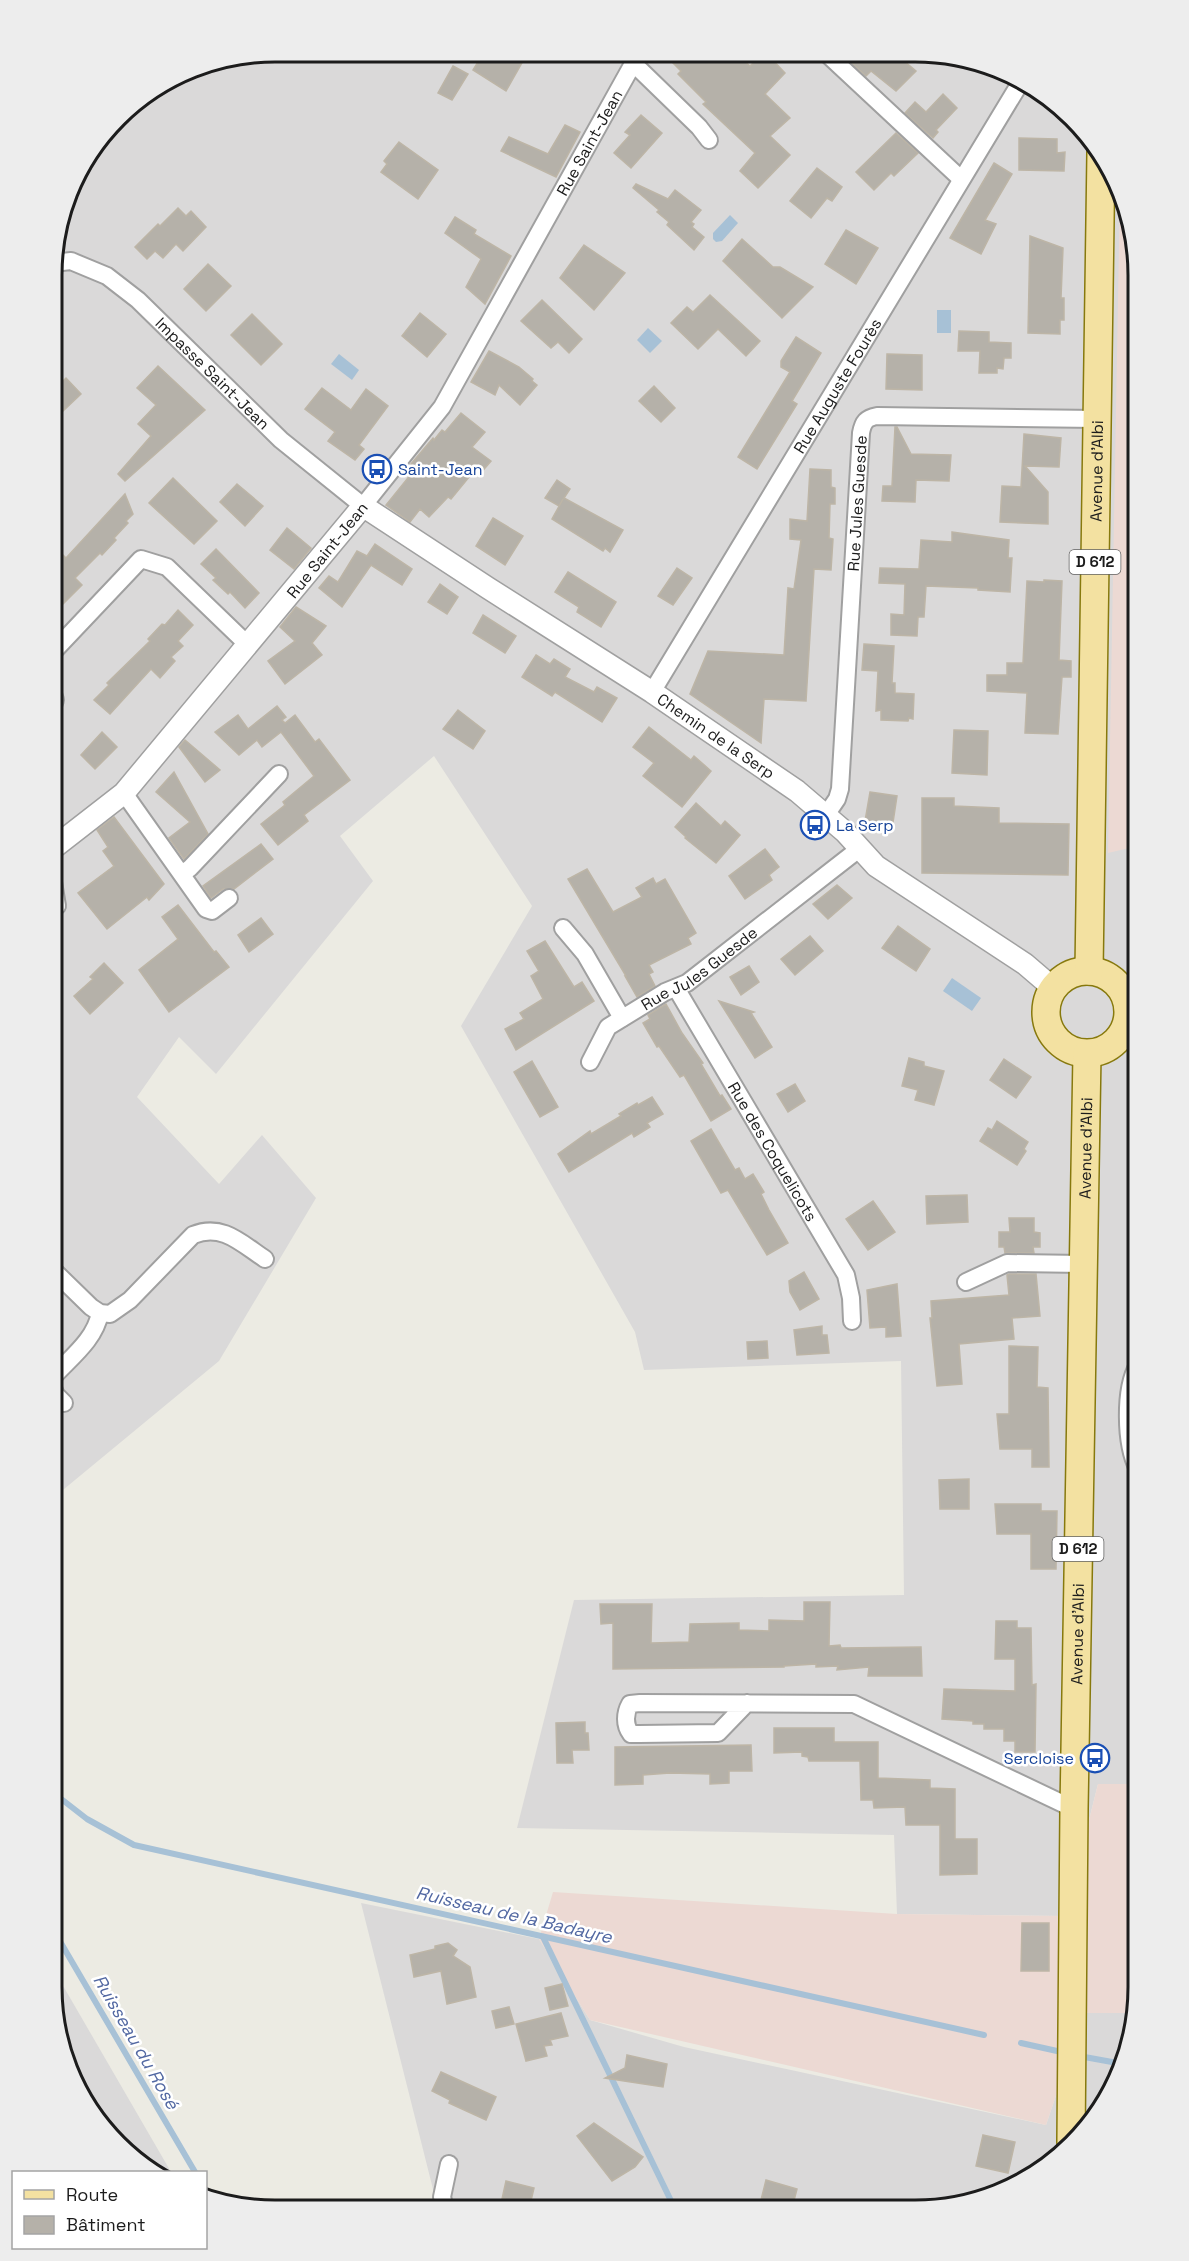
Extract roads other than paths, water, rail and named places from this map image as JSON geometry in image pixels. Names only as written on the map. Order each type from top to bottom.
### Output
[{"type":"main road","name":"Avenue d'Albi","points":[[1089,971],[1101,171]]},
{"type":"main road","points":[[1128,1004],[1118,986],[1104,974],[1089,971],[1070,974],[1053,988],[1047,1000],[1045,1012],[1047,1025],[1053,1037],[1062,1046],[1074,1052],[1087,1054],[1111,1047],[1128,1025]]},
{"type":"main road","name":"Avenue d'Albi","points":[[1071,2131],[1087,1054]]},
{"type":"street","name":"Rue Saint-Jean","points":[[62,841],[124,794],[363,506],[442,407],[634,62]]},
{"type":"street","points":[[640,62],[709,140]]},
{"type":"street","points":[[836,62],[961,179]]},
{"type":"street","name":"Rue Auguste Fourès","points":[[652,692],[1017,88]]},
{"type":"street","name":"Impasse Saint-Jean","points":[[62,262],[72,261],[107,276],[138,300],[281,440],[363,506]]},
{"type":"street","name":"Rue Jules Guesde","points":[[826,815],[837,800],[840,789],[863,424],[869,417],[877,416],[1097,419]]},
{"type":"street","name":"Chemin de la Serp","points":[[363,506],[652,692],[797,791],[826,815],[876,866],[1025,964],[1053,988]]},
{"type":"street","points":[[62,643],[141,560],[167,567],[248,645]]},
{"type":"street","points":[[182,874],[279,774]]},
{"type":"street","points":[[124,794],[206,909],[212,911],[229,898]]},
{"type":"street","name":"Rue Jules Guesde","points":[[590,1062],[608,1027],[696,976],[860,849]]},
{"type":"street","name":"Rue Jules Guesde","points":[[563,928],[585,954],[622,1018]]},
{"type":"street","name":"Rue des Coquelicots","points":[[676,988],[846,1275],[851,1298],[852,1321]]},
{"type":"street","points":[[62,1279],[91,1307],[100,1313],[111,1314],[121,1308],[193,1235],[204,1230],[216,1230],[226,1234],[265,1259]]},
{"type":"street","points":[[966,1282],[1007,1263],[1083,1264]]},
{"type":"street","points":[[62,1367],[90,1338],[98,1324],[100,1313]]},
{"type":"street","points":[[747,1702],[718,1733],[631,1734],[626,1728],[626,1711],[630,1704],[747,1702],[854,1704],[1074,1809]]},
{"type":"street","points":[[442,2199],[449,2164]]},
{"type":"water","points":[[730,215],[738,223],[722,241],[716,242],[713,239],[713,233]]},
{"type":"water","points":[[937,310],[951,310],[951,333],[937,333]]},
{"type":"water","points":[[648,328],[662,341],[650,353],[637,340]]},
{"type":"water","points":[[339,354],[359,370],[352,380],[331,364]]},
{"type":"water","points":[[952,978],[981,998],[972,1011],[943,991]]},
{"type":"waterway","name":"Ruisseau de la Badayre","points":[[62,1800],[87,1819],[134,1845],[984,2035]]},
{"type":"waterway","points":[[543,1937],[670,2199]]},
{"type":"waterway","name":"Ruisseau du Rosé","points":[[62,1945],[194,2171]]},
{"type":"waterway","name":"Ruisseau de la Badayre","points":[[1021,2043],[1066,2053]]},
{"type":"waterway","name":"Ruisseau de la Badayre","points":[[1079,2056],[1113,2062]]},
{"type":"place","name":"Saint-Jean","points":[[377,469]]},
{"type":"place","name":"La Serp","points":[[815,825]]},
{"type":"place","name":"Sercloise","points":[[1095,1758]]}]
